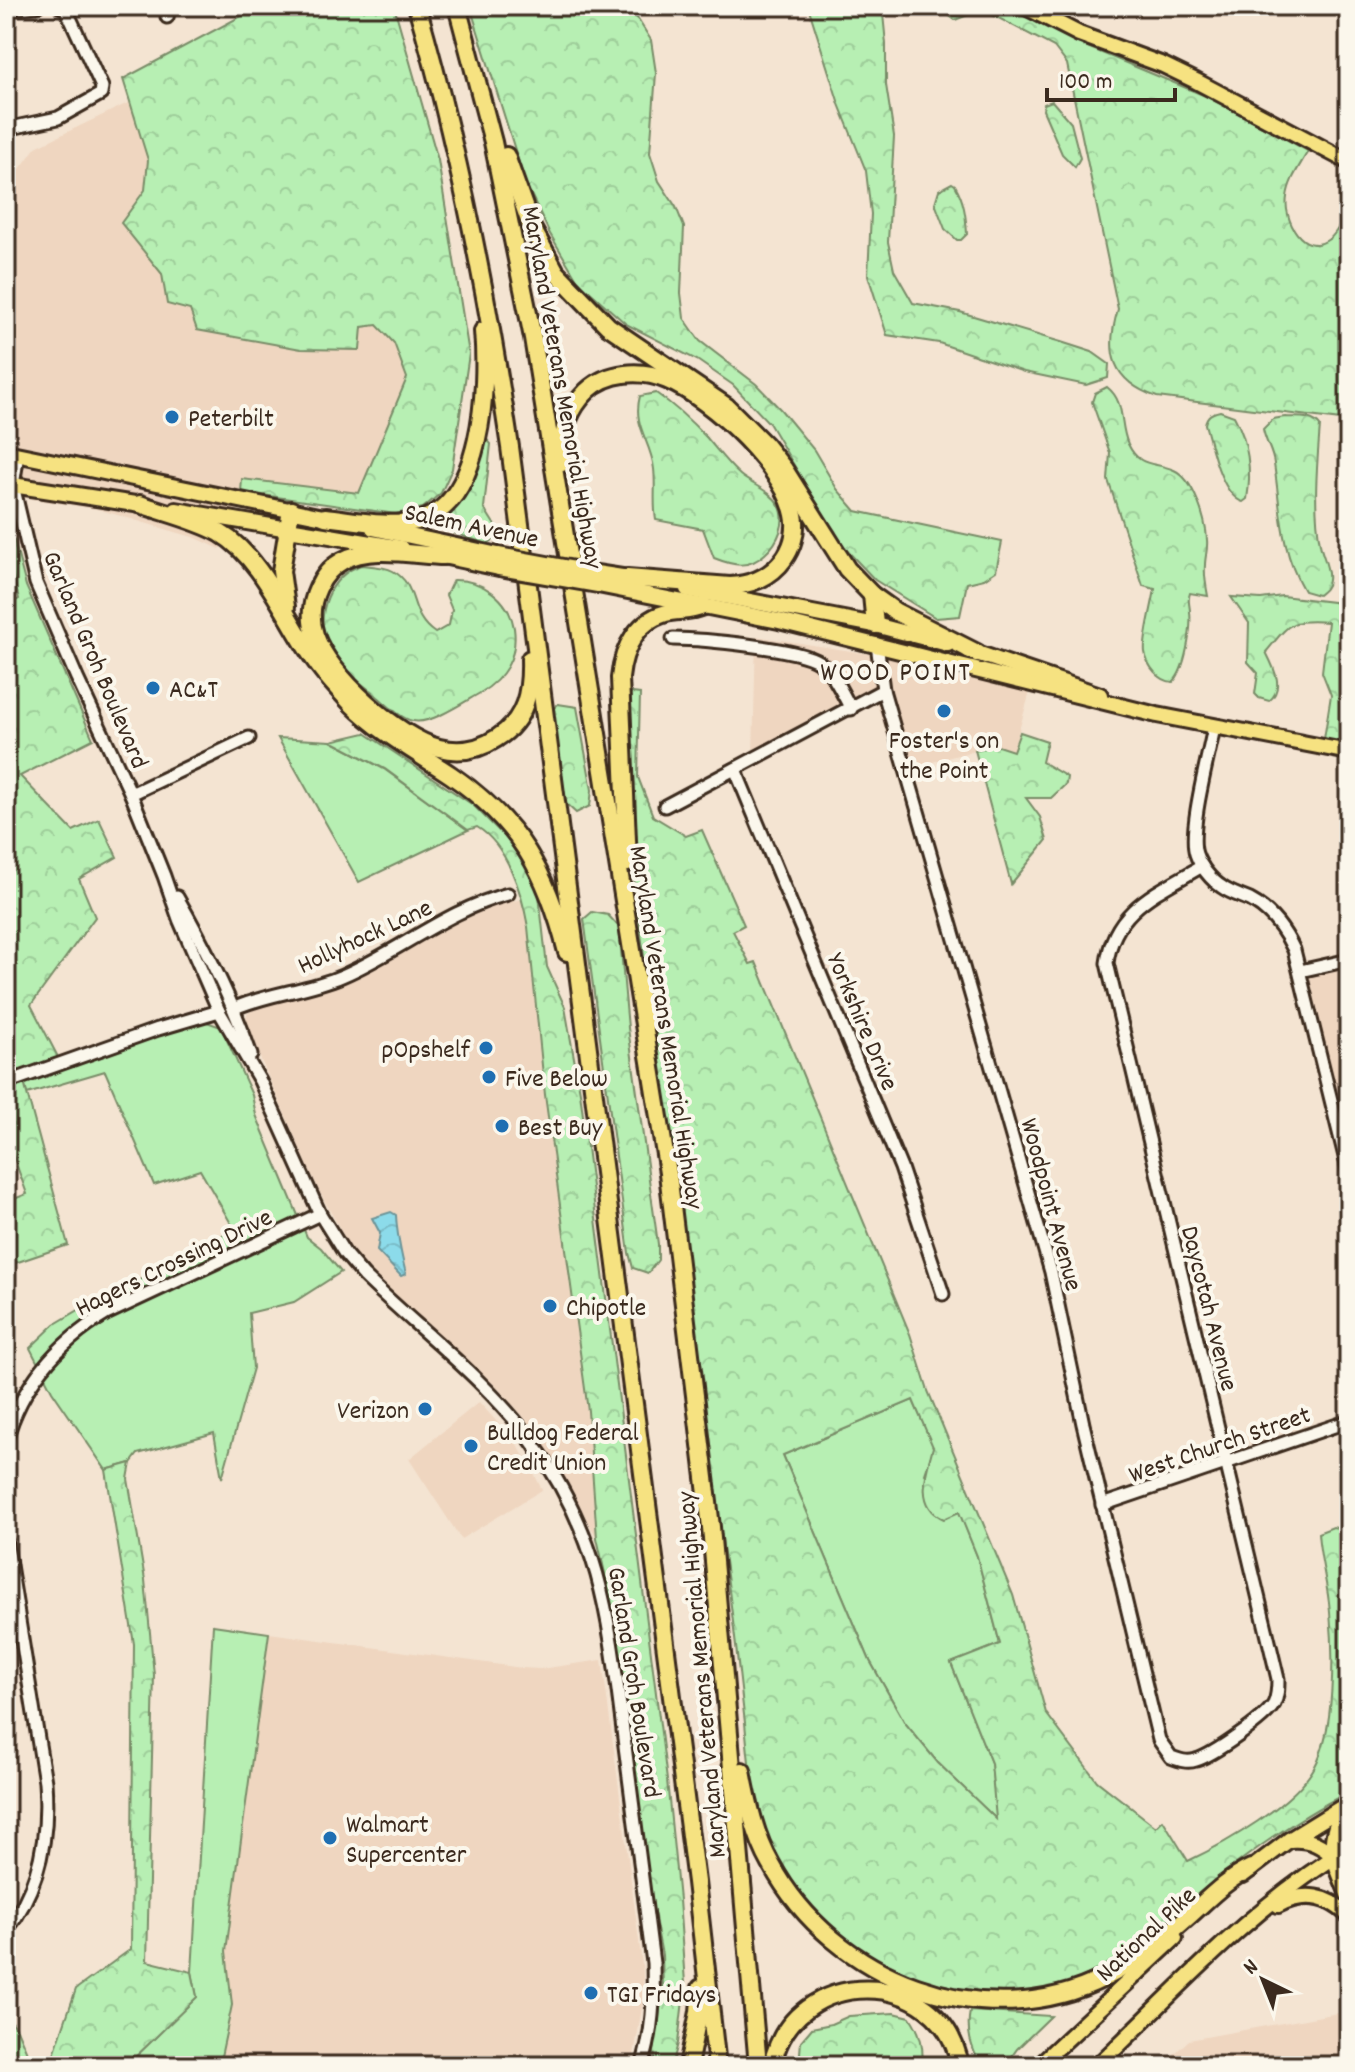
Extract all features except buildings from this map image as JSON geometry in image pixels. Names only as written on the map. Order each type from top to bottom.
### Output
[{"type":"highway","name":"Maryland Veterans Memorial Highway","points":[[417,6],[445,106],[474,230],[495,341],[530,581],[717,2066]]},
{"type":"highway","name":"Maryland Veterans Memorial Highway","points":[[457,6],[515,239],[569,552],[668,1173],[711,1527],[758,2066]]},
{"type":"highway","points":[[476,73],[531,226],[556,272],[608,326],[706,391],[745,422],[784,469],[847,569],[872,595],[896,612],[977,653]]},
{"type":"highway","points":[[325,517],[400,524],[415,522],[439,512],[458,491],[472,457],[484,388],[485,350],[474,230]]},
{"type":"highway","points":[[569,552],[561,454],[570,413],[589,390],[614,376],[640,373],[666,380],[719,415],[756,452],[788,496],[795,522],[794,536],[776,569],[743,585],[627,578]]},
{"type":"highway","points":[[140,504],[205,527],[233,542],[252,563],[324,673],[356,708],[378,727],[477,794],[499,814],[543,877],[560,923],[593,1082]]},
{"type":"highway","points":[[290,622],[281,586],[281,571],[291,510]]},
{"type":"highway","points":[[444,556],[372,553],[342,561],[322,579],[311,614],[321,649],[350,685],[404,731],[436,747],[464,751],[479,748],[506,732],[524,707],[529,693],[530,674],[530,581]]},
{"type":"highway","points":[[872,595],[875,625]]},
{"type":"highway","points":[[634,957],[621,666],[629,642],[645,624],[670,612],[690,611],[703,606]]},
{"type":"highway","points":[[725,1667],[745,1787],[759,1839],[770,1862],[801,1909],[821,1931],[867,1965],[908,1985],[950,1996],[989,2001],[1028,1999],[1079,1989],[1104,1979],[1148,1951],[1233,1876],[1251,1868]]},
{"type":"highway","points":[[688,2066],[701,1987],[696,1882]]},
{"type":"highway","points":[[772,2066],[782,2038],[799,2017],[818,2001],[857,1988],[892,1992],[911,1999],[927,2011],[942,2026],[960,2066]]},
{"type":"main road","points":[[1024,6],[1079,34],[1185,76],[1349,162]]},
{"type":"main road","name":"Salem Avenue","points":[[12,453],[325,517],[498,561],[597,579],[877,644],[1066,695],[1349,752]]},
{"type":"main road","name":"Salem Avenue","points":[[10,485],[444,556],[498,561]]},
{"type":"main road","name":"Salem Avenue","points":[[597,579],[627,578],[875,625],[977,653],[1157,715]]},
{"type":"main road","points":[[875,625],[877,644]]},
{"type":"main road","points":[[1347,1804],[1333,1829],[1336,1870],[1349,1897]]},
{"type":"main road","name":"National Pike","points":[[1038,2066],[1251,1868],[1347,1804]]},
{"type":"main road","points":[[1289,1840],[1303,1838],[1312,1841],[1335,1856],[1349,1875]]},
{"type":"main road","points":[[1097,2066],[1235,1935],[1280,1897],[1349,1848]]},
{"type":"main road","points":[[1235,1935],[1292,1898],[1321,1898],[1349,1916]]},
{"type":"street","points":[[6,9],[37,6]]},
{"type":"street","points":[[6,129],[58,118],[101,94],[102,87],[66,9],[59,6]]},
{"type":"street","name":"Garland Groh Boulevard","points":[[12,453],[10,485],[36,583],[131,794],[179,919],[219,1011],[260,1081]]},
{"type":"street","points":[[673,639],[699,639],[811,657],[831,674],[851,709]]},
{"type":"street","name":"Woodpoint Avenue","points":[[877,644],[883,690],[1051,1272],[1102,1505],[1159,1740],[1171,1757],[1191,1761]]},
{"type":"street","points":[[665,806],[883,690]]},
{"type":"street","points":[[1214,727],[1194,841],[1195,853],[1202,866],[1222,887],[1253,902],[1279,924],[1294,950],[1349,1173]]},
{"type":"street","points":[[131,794],[249,738]]},
{"type":"street","name":"Yorkshire Drive","points":[[735,769],[901,1168],[943,1294]]},
{"type":"street","name":"Daycotah Avenue","points":[[1191,1761],[1208,1754],[1264,1716],[1278,1693],[1278,1679],[1107,963],[1113,937],[1127,914],[1202,866]]},
{"type":"street","name":"Garland Groh Boulevard","points":[[164,876],[205,946],[235,1008],[260,1081],[320,1214],[345,1254],[364,1276],[499,1401],[552,1471],[594,1559],[606,1605],[615,1662],[653,1963],[652,2019],[642,2066]]},
{"type":"street","name":"Hollyhock Lane","points":[[235,1008],[341,976],[477,904],[508,894]]},
{"type":"street","points":[[205,946],[219,1011],[249,1049]]},
{"type":"street","points":[[1300,971],[1349,960]]},
{"type":"street","points":[[6,1083],[158,1029],[219,1011]]},
{"type":"street","name":"Hagers Crossing Drive","points":[[6,1440],[19,1405],[40,1369],[61,1345],[81,1329],[106,1314],[320,1214]]},
{"type":"street","name":"West Church Street","points":[[1102,1505],[1349,1421]]},
{"type":"street","points":[[6,1540],[48,1814],[33,1886],[6,1931]]},
{"type":"shaded area","points":[[130,102],[148,160],[145,190],[122,223],[162,274],[167,304],[362,327],[377,325],[394,343],[407,377],[359,493],[242,479],[234,528],[220,549],[196,538],[97,509],[6,495],[6,188],[36,147]]},
{"type":"shaded area","points":[[756,636],[895,658],[1030,692],[1013,751],[995,745],[899,771],[873,692],[753,755]]},
{"type":"shaded area","points":[[521,900],[527,927],[544,1095],[587,1412],[596,1536],[535,1430],[497,1387],[386,1287],[351,1249],[318,1189],[245,1024],[247,1014],[261,1005],[322,991],[350,979],[491,902]]},
{"type":"shaded area","points":[[1349,966],[1349,1142],[1309,976]]},
{"type":"shaded area","points":[[479,1402],[516,1443],[542,1490],[461,1539],[409,1459]]},
{"type":"shaded area","points":[[269,1633],[522,1668],[540,1669],[602,1660],[643,1972],[643,2002],[632,2066],[219,2066],[232,2005],[226,1951]]},
{"type":"shaded area","points":[[1349,2011],[1349,2066],[1161,2066],[1189,2040]]},
{"type":"green space","points":[[260,6],[394,6],[438,160],[469,354],[452,469],[441,493],[423,508],[396,514],[241,492],[242,479],[359,493],[407,378],[394,343],[377,325],[362,327],[360,350],[301,349],[197,330],[190,310],[167,304],[162,274],[121,223],[145,190],[148,160],[123,79]]},
{"type":"green space","points":[[470,6],[620,6],[637,18],[651,40],[656,73],[650,153],[659,181],[676,207],[684,227],[681,293],[684,318],[700,341],[756,384],[781,410],[814,450],[837,489],[856,511],[1002,542],[996,571],[984,579],[967,583],[960,616],[936,618],[875,580],[840,543],[769,423],[733,385],[697,360],[626,324],[578,281],[550,234],[525,182]]},
{"type":"green space","points":[[808,6],[878,6],[883,14],[886,85],[894,136],[888,242],[894,270],[913,303],[960,312],[1092,352],[1109,364],[1108,378],[1086,385],[1024,372],[939,343],[887,335],[868,275],[871,214],[866,171],[839,104]]},
{"type":"green space","points":[[943,6],[1006,6],[1078,43],[1208,97],[1308,151],[1292,179],[1287,197],[1288,216],[1297,233],[1311,244],[1320,244],[1338,229],[1349,207],[1349,421],[1157,397],[1130,383],[1115,363],[1112,352],[1118,309],[1067,64],[1054,47],[989,13],[975,12],[955,20]]},
{"type":"green space","points":[[1052,101],[1071,123],[1080,158],[1075,167],[1062,154],[1043,110],[1044,104]]},
{"type":"green space","points":[[952,183],[961,196],[965,215],[967,234],[961,240],[945,229],[935,203],[939,190]]},
{"type":"green space","points":[[1107,387],[1117,399],[1125,436],[1133,452],[1143,461],[1167,467],[1181,475],[1198,501],[1204,522],[1208,596],[1190,593],[1187,649],[1173,682],[1154,672],[1145,652],[1155,589],[1143,586],[1108,480],[1110,453],[1092,402],[1095,393]]},
{"type":"green space","points":[[656,393],[695,426],[735,471],[771,495],[779,505],[782,511],[780,531],[774,544],[759,559],[741,565],[714,558],[703,529],[656,520],[654,469],[640,425],[638,407],[640,396]]},
{"type":"green space","points":[[1220,411],[1234,416],[1246,446],[1249,478],[1247,499],[1243,502],[1235,498],[1223,480],[1205,424],[1210,415]]},
{"type":"green space","points":[[1273,419],[1309,419],[1320,426],[1317,515],[1328,582],[1318,595],[1304,591],[1290,560],[1273,460],[1263,429]]},
{"type":"green space","points":[[483,435],[491,444],[484,508],[501,535],[487,544],[451,532],[445,517],[465,491],[475,468]]},
{"type":"green space","points":[[14,540],[26,586],[93,739],[20,776],[73,831],[99,819],[117,857],[79,879],[95,917],[31,1005],[60,1061],[22,1075],[68,1245],[6,1266],[6,1202],[27,1194],[6,1136],[6,606],[19,599],[10,561]]},
{"type":"green space","points":[[361,565],[385,568],[401,577],[411,592],[420,617],[435,633],[449,625],[452,610],[446,595],[453,580],[474,583],[492,592],[506,608],[514,628],[514,648],[508,666],[489,687],[429,720],[413,721],[394,711],[336,660],[324,634],[324,609],[333,587],[350,570]]},
{"type":"green space","points":[[1282,596],[1349,604],[1349,744],[1324,739],[1331,695],[1322,672],[1328,622],[1305,621],[1286,629],[1266,652],[1276,678],[1274,696],[1269,701],[1255,694],[1258,673],[1248,662],[1249,623],[1231,597],[1261,599]]},
{"type":"green space","points":[[624,692],[640,694],[638,777],[653,816],[686,836],[702,830],[744,925],[733,931],[750,964],[756,962],[910,1334],[928,1391],[1013,1595],[1046,1713],[1097,1781],[1156,1827],[1163,1820],[1188,1861],[1221,1844],[1275,1808],[1304,1782],[1314,1768],[1326,1734],[1332,1670],[1329,1602],[1318,1533],[1333,1527],[1349,1531],[1349,1792],[1275,1836],[1143,1940],[1076,1980],[1023,1993],[984,1993],[945,1987],[907,1975],[839,1937],[811,1910],[787,1880],[768,1845],[758,1815],[750,1769],[629,827]],"holes":[[[913,1400],[933,1447],[925,1477],[925,1497],[935,1513],[944,1519],[959,1512],[977,1556],[1000,1644],[951,1663],[991,1763],[996,1819],[938,1763],[905,1723],[870,1661],[783,1455]]]},
{"type":"green space","points":[[558,704],[577,707],[592,790],[590,806],[576,813],[564,802],[553,709]]},
{"type":"green space","points":[[1020,732],[1047,741],[1042,762],[1067,777],[1066,784],[1051,798],[1026,798],[1040,817],[1047,840],[1011,884],[975,750],[995,745],[1013,751]]},
{"type":"green space","points":[[365,733],[473,805],[507,839],[531,875],[539,895],[547,967],[565,1007],[580,1092],[667,1780],[685,1983],[672,2066],[657,2066],[654,2052],[663,1988],[662,1955],[646,1872],[608,1587],[597,1538],[588,1411],[545,1095],[528,927],[512,871],[488,835],[477,827],[468,830],[385,769],[331,741]]},
{"type":"green space","points":[[278,738],[331,741],[384,769],[468,830],[359,882]]},
{"type":"green space","points":[[592,912],[608,915],[619,927],[628,1028],[658,1244],[658,1260],[648,1273],[633,1268],[629,1253],[584,919]]},
{"type":"green space","points":[[190,1016],[221,1027],[252,1095],[256,1115],[307,1237],[341,1272],[294,1302],[249,1313],[253,1368],[222,1478],[214,1433],[138,1454],[131,1463],[106,1470],[52,1391],[30,1348],[55,1324],[94,1301],[203,1250],[233,1227],[200,1170],[154,1185],[105,1071],[27,1094],[22,1075]]},
{"type":"green space","points":[[913,1400],[934,1447],[925,1474],[959,1511],[977,1556],[1000,1644],[951,1663],[991,1763],[997,1820],[938,1763],[905,1723],[870,1661],[783,1455]]},
{"type":"green space","points":[[131,1463],[128,1479],[145,1580],[154,1675],[147,1961],[192,1972],[197,1997],[126,2066],[50,2066],[76,1989],[131,1949],[134,1644],[106,1470]]},
{"type":"green space","points":[[213,1625],[269,1633],[226,1951],[232,2005],[219,2066],[126,2066],[197,1997],[192,1972]]},
{"type":"green space","points":[[970,2011],[1051,2016],[1017,2049],[1005,2066],[981,2066],[970,2039]]},
{"type":"green space","points":[[894,2013],[910,2017],[914,2023],[921,2040],[922,2066],[799,2066],[801,2041],[812,2028],[849,2016]]},
{"type":"green space","points":[[6,2014],[17,2029],[31,2062],[28,2066],[6,2066]]},
{"type":"water","points":[[391,1212],[396,1215],[406,1274],[401,1276],[377,1251],[380,1233],[372,1218]]},
{"type":"place","name":"Peterbilt","points":[[172,417]]},
{"type":"place","name":"AC&T","points":[[153,688]]},
{"type":"place","name":"Foster's on the Point","points":[[944,711]]},
{"type":"place","name":"pOpshelf","points":[[486,1048]]},
{"type":"place","name":"Five Below","points":[[489,1077]]},
{"type":"place","name":"Best Buy","points":[[502,1126]]},
{"type":"place","name":"Chipotle","points":[[550,1306]]},
{"type":"place","name":"Verizon","points":[[425,1409]]},
{"type":"place","name":"Bulldog Federal Credit Union","points":[[471,1446]]},
{"type":"place","name":"Walmart Supercenter","points":[[330,1838]]},
{"type":"place","name":"TGI Fridays","points":[[591,1993]]},
{"type":"district","name":"WOOD POINT","points":[[896,670]]}]
